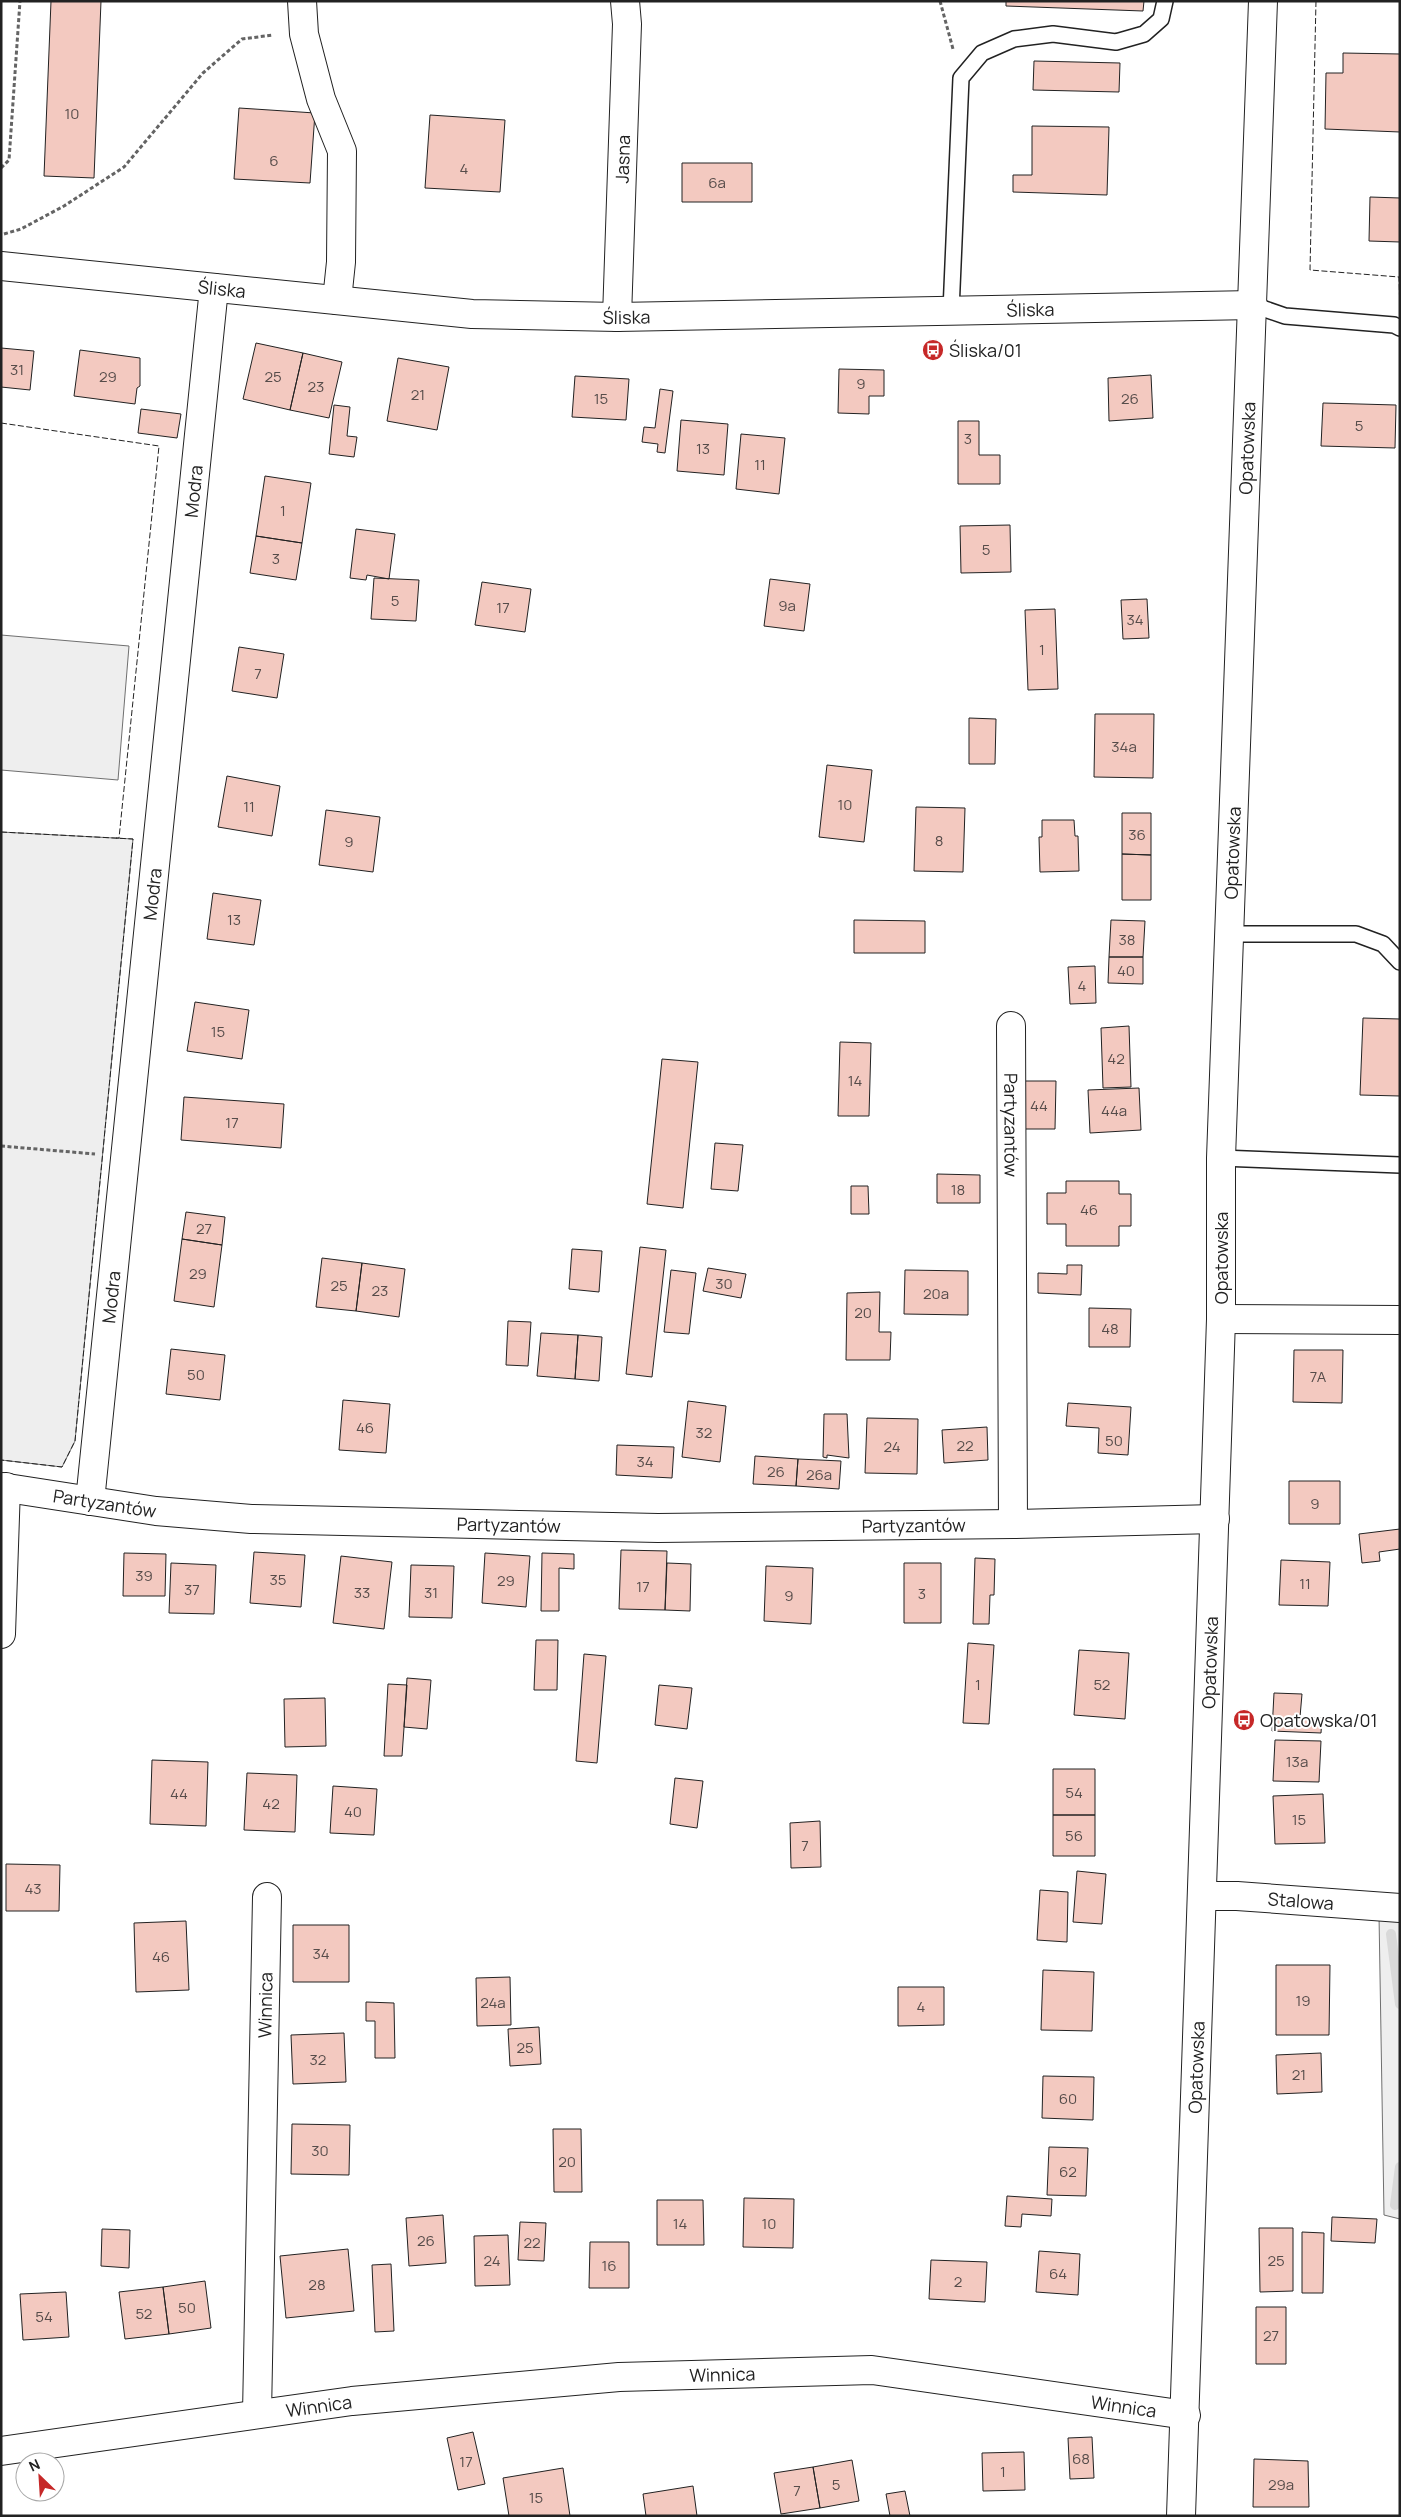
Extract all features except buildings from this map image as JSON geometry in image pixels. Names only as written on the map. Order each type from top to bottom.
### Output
[{"type":"street","points":[[302,1],[304,34],[321,99],[342,151],[341,262],[337,300]]},
{"type":"street","name":"Jasna","points":[[617,317],[628,24],[625,1]]},
{"type":"street","name":"Opatowska","points":[[1182,2516],[1221,1319],[1221,1158],[1263,1]]},
{"type":"street","name":"Śliska","points":[[1,266],[472,314],[617,317],[1253,305]]},
{"type":"street","name":"Modra","points":[[90,1501],[214,288]]},
{"type":"street","name":"Partyzantów","points":[[1012,1026],[1013,1524]]},
{"type":"street","points":[[1221,1319],[1400,1320]]},
{"type":"street","name":"Partyzantów","points":[[1,1634],[4,1487],[156,1511],[261,1520],[658,1528],[1013,1524],[1215,1519]]},
{"type":"street","name":"Stalowa","points":[[1202,1896],[1237,1896],[1400,1908]]},
{"type":"street","name":"Winnica","points":[[257,2414],[267,1897]]},
{"type":"street","name":"Winnica","points":[[1,2451],[352,2401],[619,2377],[872,2370],[1186,2415]]},
{"type":"lane","points":[[951,311],[961,78],[982,54],[1014,39],[1053,34],[1116,42],[1144,34],[1162,19],[1165,1]]},
{"type":"lane","points":[[1253,305],[1285,316],[1394,325],[1400,328]]},
{"type":"lane","points":[[1229,934],[1356,934],[1383,944],[1400,962]]},
{"type":"lane","points":[[1221,1158],[1400,1165]]},
{"type":"path","points":[[1,168],[9,160],[20,1]]},
{"type":"path","points":[[940,1],[961,78]]},
{"type":"path","points":[[1,235],[21,229],[64,206],[124,167],[203,73],[242,39],[260,36],[304,34]]},
{"type":"path","points":[[1,1146],[125,1155]]},
{"type":"shaded area","points":[[1,635],[129,646],[118,780],[1,770]]},
{"type":"shaded area","points":[[1,832],[133,839],[75,1441],[62,1467],[1,1460]]},
{"type":"shaded area","points":[[1379,1915],[1400,1918],[1400,2219],[1384,2215]]},
{"type":"waterway","points":[[1391,1934],[1400,2004]]},
{"type":"waterway","points":[[1395,2205],[1400,2167]]},
{"type":"fence","points":[[1316,1],[1310,270],[1399,277],[1400,314]]},
{"type":"fence","points":[[1,423],[159,446],[119,838],[116,838]]},
{"type":"fence","points":[[1,832],[133,839],[75,1441],[62,1467],[1,1460]]},
{"type":"place","name":"Śliska/01","points":[[933,350]]},
{"type":"place","name":"Opatowska/01","points":[[1244,1720]]}]
